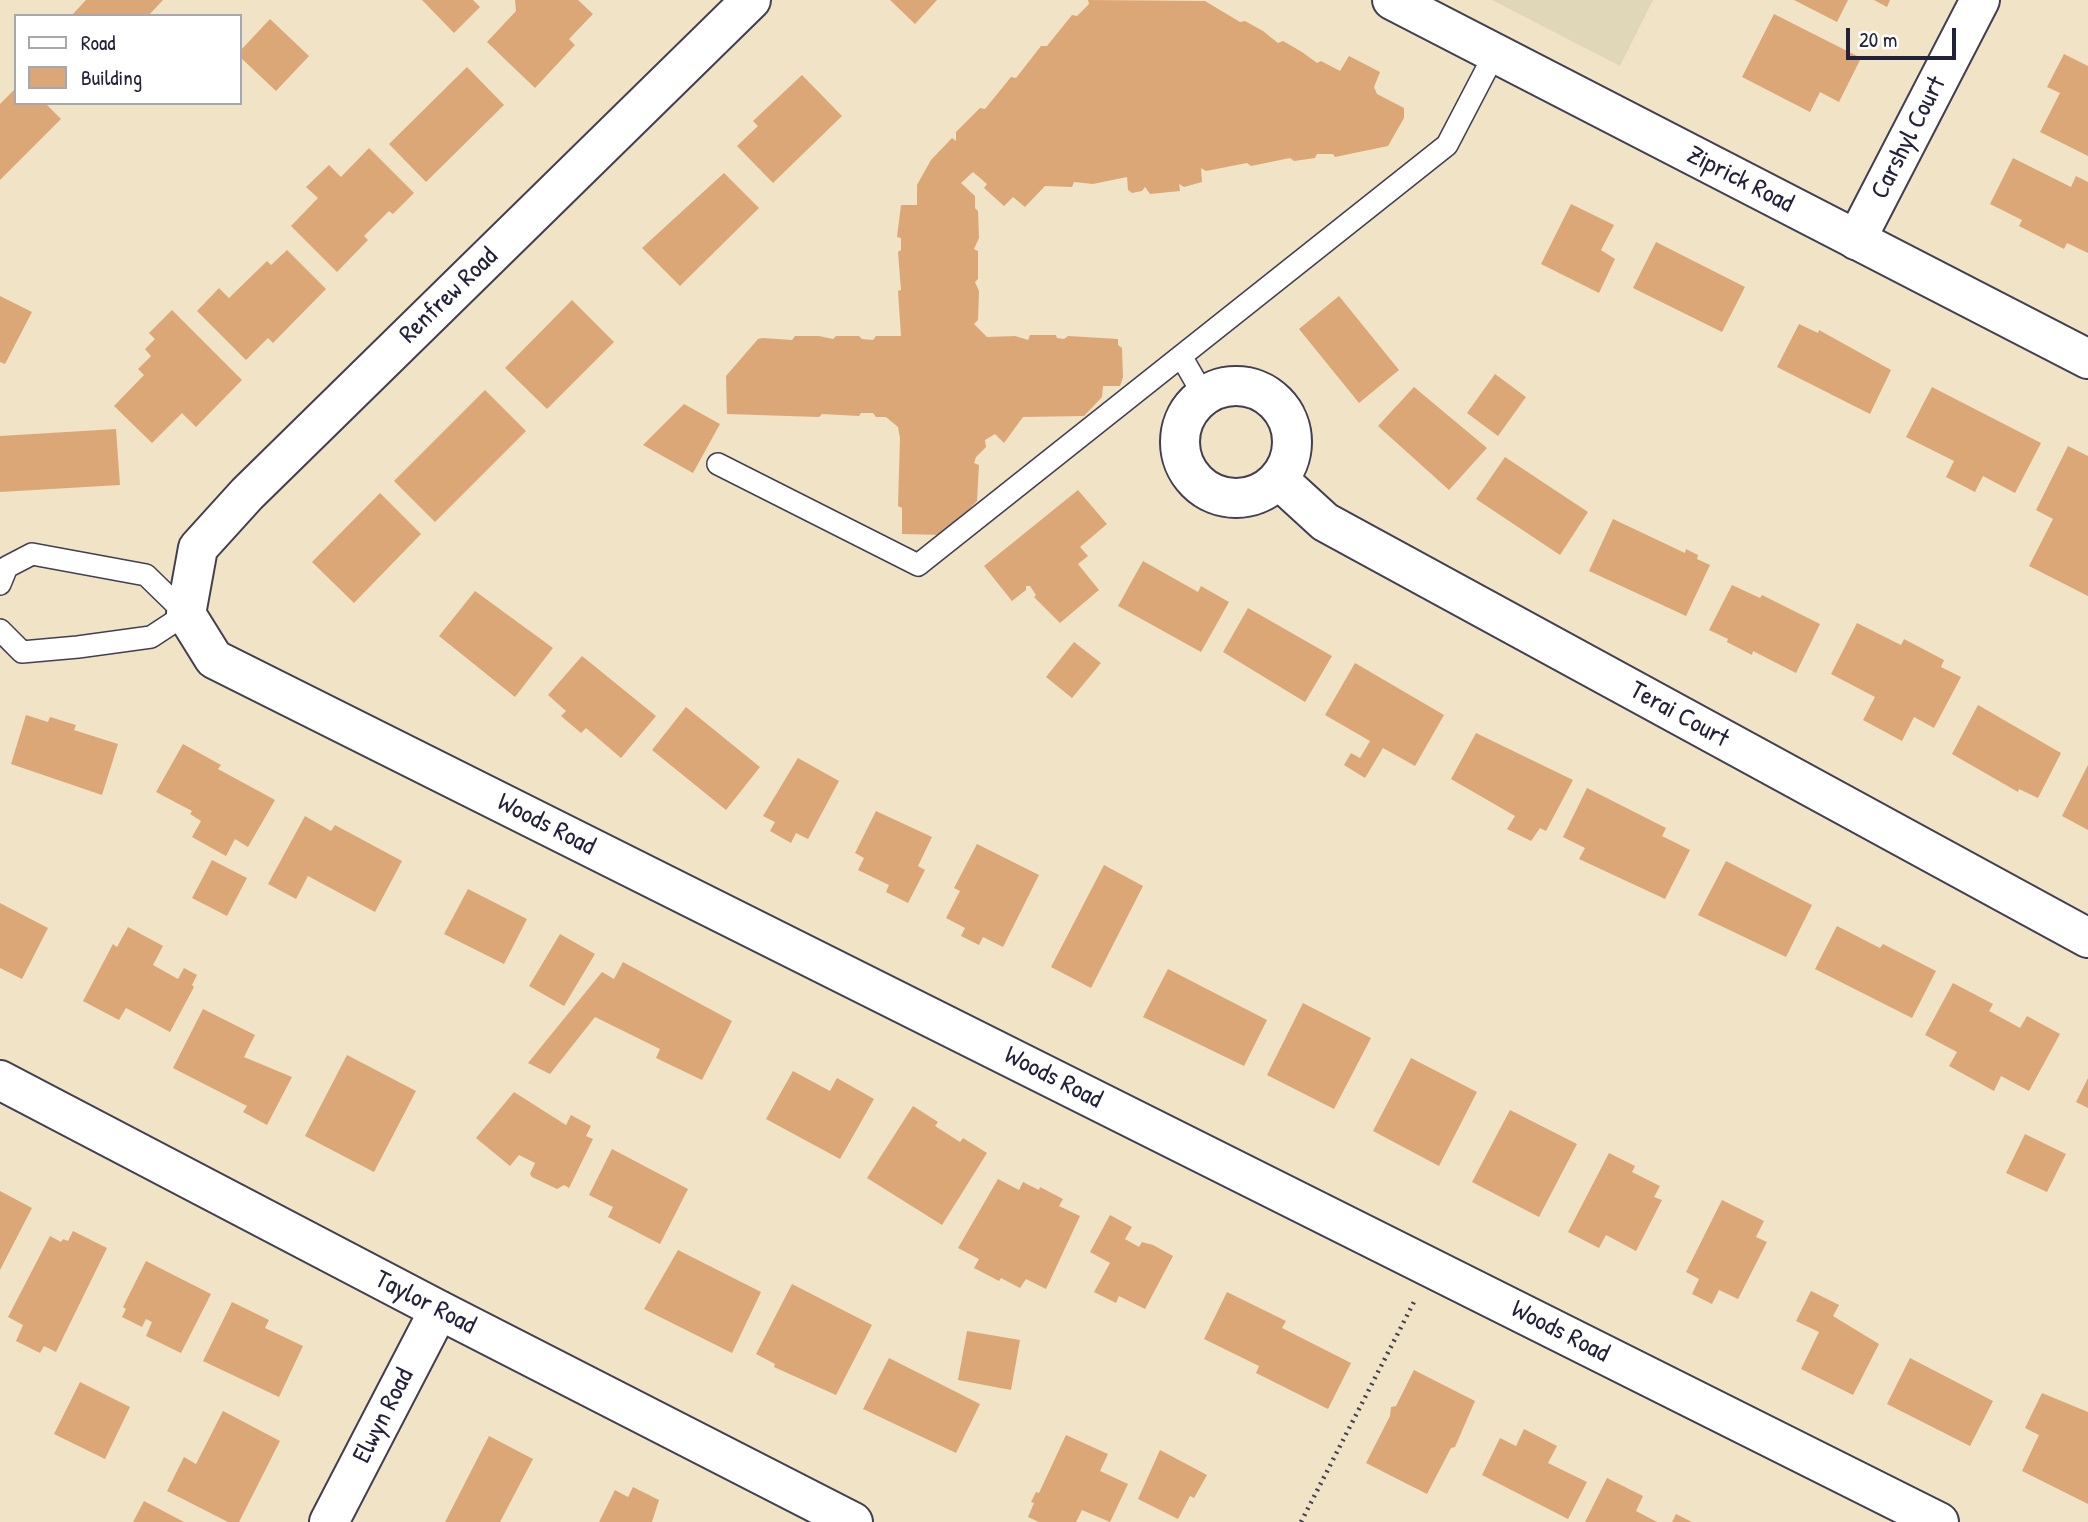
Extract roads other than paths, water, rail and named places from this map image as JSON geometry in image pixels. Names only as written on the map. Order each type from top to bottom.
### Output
[{"type":"street","name":"Renfrew Road","points":[[186,614],[198,548],[247,494],[751,0]]},
{"type":"street","name":"Ziprick Road","points":[[1392,0],[2088,359]]},
{"type":"street","name":"Carshyl Court","points":[[1857,240],[1980,0]]},
{"type":"street","points":[[1238,386],[1256,389],[1277,405],[1290,428],[1292,446],[1288,463],[1279,480],[1264,491],[1246,498],[1227,498],[1209,491],[1194,480],[1184,463],[1180,445],[1182,426],[1191,409],[1205,396],[1221,388],[1238,386]]},
{"type":"street","name":"Terai Court","points":[[1279,480],[1325,522],[2088,938]]},
{"type":"street","name":"Woods Road","points":[[186,614],[214,659],[1939,1522]]},
{"type":"street","name":"Taylor Road","points":[[0,1080],[439,1310],[853,1522]]},
{"type":"street","name":"Elwyn Road","points":[[329,1522],[439,1310]]},
{"type":"lane","points":[[718,464],[918,565],[1447,145],[1495,53]]},
{"type":"lane","points":[[1181,356],[1205,396]]},
{"type":"lane","points":[[0,584],[7,567],[32,554],[146,575],[186,614],[151,637],[22,652],[0,630]]}]
